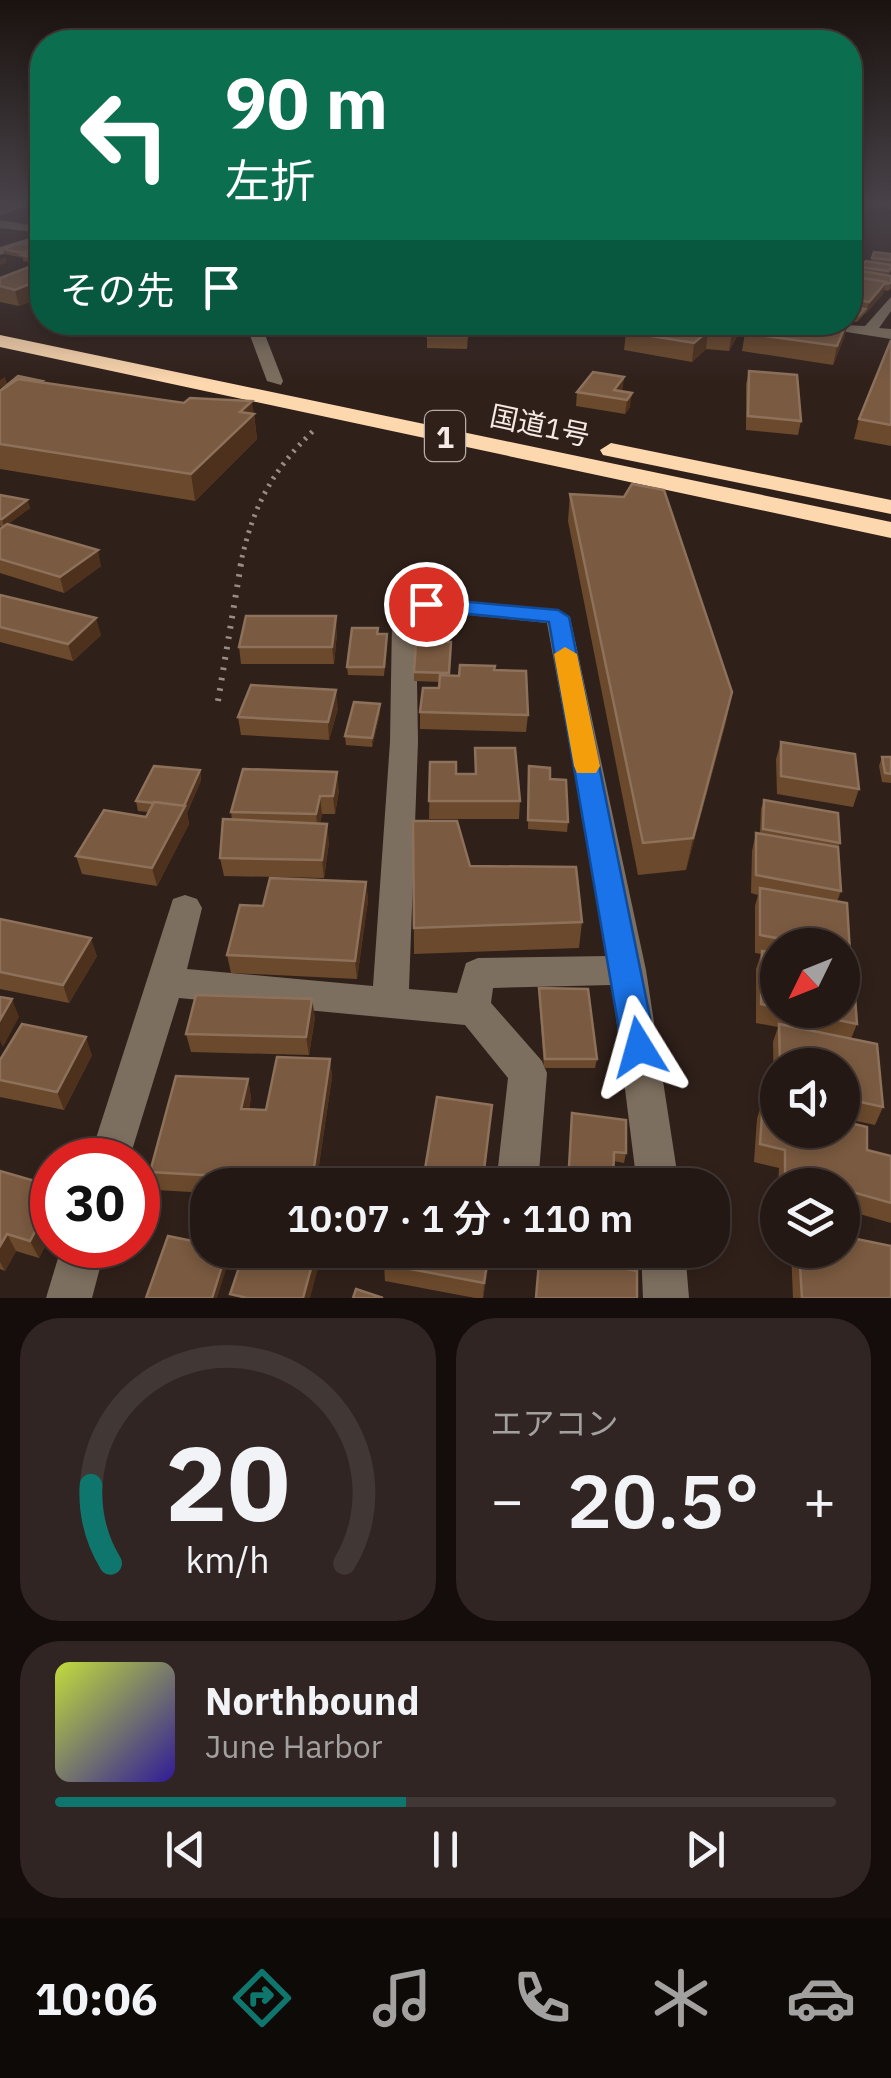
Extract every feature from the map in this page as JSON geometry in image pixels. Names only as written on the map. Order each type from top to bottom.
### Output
[{"type":"highway","name":"国道1号","points":[[0,326],[30,332]]},
{"type":"highway","name":"国道1号","points":[[45,335],[891,507]]},
{"type":"highway","name":"国道1号","points":[[0,341],[891,530]]},
{"type":"street","points":[[869,332],[891,302]]},
{"type":"street","points":[[862,331],[891,334]]},
{"type":"street","points":[[257,335],[274,381]]},
{"type":"street","points":[[390,1004],[404,742],[404,621],[409,611],[426,604],[558,617],[628,970],[656,1168]]},
{"type":"street","points":[[116,1138],[166,982],[184,908]]},
{"type":"street","points":[[472,1009],[478,973],[628,970]]},
{"type":"street","points":[[166,982],[472,1009],[528,1073],[520,1168]]},
{"type":"street","points":[[69,1298],[77,1268]]},
{"type":"street","points":[[664,1268],[666,1298]]},
{"type":"path","points":[[218,701],[230,614],[258,503],[272,474],[334,412]]},
{"type":"building","points":[[876,263],[891,268],[888,271],[862,265]]},
{"type":"building","points":[[30,267],[30,284],[15,290],[0,286],[0,278]]},
{"type":"building","points":[[862,271],[891,276],[891,283],[862,278]]},
{"type":"building","points":[[862,278],[886,282],[869,302],[862,301]]},
{"type":"building","points":[[645,335],[703,335],[694,343]]},
{"type":"building","points":[[759,335],[842,335],[837,346]]},
{"type":"building","points":[[891,340],[891,425],[859,419]]},
{"type":"building","points":[[749,371],[797,375],[801,421],[748,416]]},
{"type":"building","points":[[593,372],[624,377],[614,390],[632,393],[627,400],[577,392]]},
{"type":"building","points":[[18,376],[42,381],[18,379],[0,391]]},
{"type":"building","points":[[18,379],[184,403],[190,398],[252,401],[240,412],[254,414],[191,474],[0,444],[0,391]]},
{"type":"building","points":[[632,484],[664,490],[732,692],[693,838],[643,843],[570,494],[624,497]]},
{"type":"building","points":[[0,495],[27,500],[0,519]]},
{"type":"building","points":[[7,524],[98,550],[60,577],[0,559],[0,529]]},
{"type":"building","points":[[0,595],[96,618],[68,644],[0,627]]},
{"type":"building","points":[[246,616],[336,616],[332,647],[239,647]]},
{"type":"building","points":[[352,628],[378,628],[377,634],[387,634],[384,667],[347,667]]},
{"type":"building","points":[[416,641],[451,642],[449,673],[414,672]]},
{"type":"building","points":[[460,665],[526,671],[528,715],[420,712],[423,688],[439,688],[440,675],[459,676]]},
{"type":"building","points":[[251,685],[336,690],[328,722],[238,717]]},
{"type":"building","points":[[354,702],[380,704],[372,738],[345,736]]},
{"type":"building","points":[[781,742],[855,754],[859,789],[781,776]]},
{"type":"building","points":[[475,748],[515,748],[520,801],[429,801],[430,762],[456,762],[456,774],[476,774]]},
{"type":"building","points":[[882,757],[891,757],[891,774],[885,773]]},
{"type":"building","points":[[154,766],[200,770],[184,806],[136,801]]},
{"type":"building","points":[[529,766],[550,768],[550,779],[566,780],[568,822],[528,820]]},
{"type":"building","points":[[243,769],[337,772],[333,796],[320,796],[316,814],[231,812]]},
{"type":"building","points":[[764,800],[838,813],[840,843],[763,829]]},
{"type":"building","points":[[154,802],[185,806],[152,868],[76,856],[104,810],[146,817]]},
{"type":"building","points":[[223,819],[327,824],[322,860],[220,858]]},
{"type":"building","points":[[413,821],[457,821],[470,866],[576,867],[582,922],[414,928]]},
{"type":"building","points":[[756,833],[838,847],[841,891],[756,875]]},
{"type":"building","points":[[270,878],[366,882],[355,961],[227,955],[240,905],[263,906]]},
{"type":"building","points":[[760,888],[847,903],[849,928],[760,928]]},
{"type":"building","points":[[0,919],[91,938],[63,985],[0,972]]},
{"type":"building","points":[[539,988],[588,989],[597,1059],[545,1059]]},
{"type":"building","points":[[196,995],[312,999],[306,1037],[186,1034]]},
{"type":"building","points":[[0,997],[12,999],[0,1020]]},
{"type":"building","points":[[22,1024],[86,1037],[57,1092],[0,1080],[0,1060]]},
{"type":"building","points":[[779,1028],[799,1028],[877,1044],[883,1107],[860,1102],[860,1048],[780,1048]]},
{"type":"building","points":[[277,1057],[330,1059],[314,1168],[190,1168],[190,1174],[160,1173],[159,1138],[176,1076],[248,1079],[241,1109],[266,1110]]},
{"type":"building","points":[[437,1097],[492,1105],[484,1168],[425,1168]]},
{"type":"building","points":[[572,1113],[626,1120],[626,1153],[614,1152],[614,1168],[569,1168]]},
{"type":"building","points":[[860,1125],[867,1127],[867,1150],[891,1156],[891,1203],[860,1194],[860,1168],[785,1168],[785,1150],[777,1148],[860,1148]]},
{"type":"building","points":[[0,1171],[30,1180],[30,1241],[7,1234],[0,1246]]},
{"type":"building","points":[[168,1236],[190,1240],[190,1268],[221,1268],[212,1298],[146,1298],[157,1268],[160,1268]]},
{"type":"building","points":[[860,1240],[891,1246],[891,1298],[802,1298],[800,1268],[860,1268]]},
{"type":"building","points":[[239,1268],[311,1268],[303,1298],[247,1298],[230,1294]]},
{"type":"building","points":[[405,1268],[486,1268],[484,1283]]},
{"type":"building","points":[[538,1268],[637,1271],[637,1298],[536,1298]]},
{"type":"building","points":[[356,1289],[383,1298],[353,1298]]},
{"type":"slow traffic","points":[[565,654],[587,766]]},
{"type":"route","points":[[426,604],[558,617],[628,970],[639,1047]]}]
